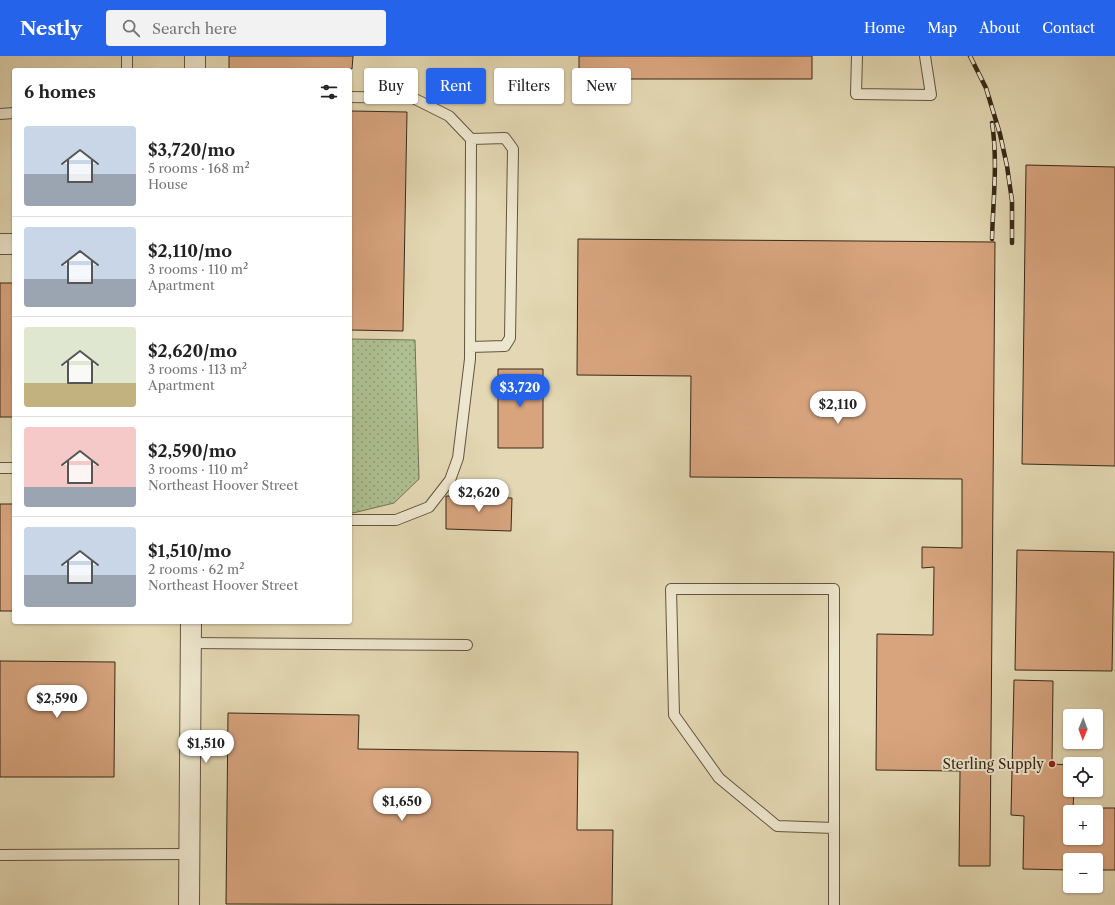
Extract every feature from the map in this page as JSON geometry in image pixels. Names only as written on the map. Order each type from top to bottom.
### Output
[{"type":"street","points":[[195,56],[195,68]]},
{"type":"street","points":[[0,244],[12,244]]},
{"type":"street","points":[[189,905],[191,624]]},
{"type":"lane","points":[[127,56],[127,68]]},
{"type":"lane","points":[[857,56],[856,94],[931,95],[926,56]]},
{"type":"lane","points":[[352,97],[413,98],[449,116],[471,139],[470,359],[458,458],[450,480],[429,507],[396,520],[352,520]]},
{"type":"lane","points":[[0,114],[12,113]]},
{"type":"lane","points":[[470,347],[505,346],[510,338],[513,149],[505,138],[471,139]]},
{"type":"lane","points":[[0,468],[12,468]]},
{"type":"lane","points":[[834,828],[777,826],[719,778],[674,715],[671,589],[834,589],[834,828],[834,905]]},
{"type":"lane","points":[[191,643],[467,646]]},
{"type":"lane","points":[[0,855],[189,854]]},
{"type":"green space","points":[[352,339],[415,340],[419,479],[394,503],[353,513]]},
{"type":"building","points":[[229,56],[353,56],[352,69],[229,68]]},
{"type":"building","points":[[579,56],[812,56],[812,79],[631,79],[631,68],[579,68]]},
{"type":"building","points":[[352,111],[407,112],[403,331],[352,330]]},
{"type":"building","points":[[1026,165],[1115,167],[1115,466],[1022,464]]},
{"type":"building","points":[[578,239],[995,242],[990,866],[959,866],[960,771],[876,770],[877,634],[933,635],[934,567],[922,568],[922,547],[962,548],[962,479],[690,477],[691,376],[577,375]]},
{"type":"building","points":[[0,283],[12,283],[12,417],[0,417]]},
{"type":"building","points":[[498,369],[543,369],[543,448],[498,448]]},
{"type":"building","points":[[446,496],[512,498],[511,531],[446,529]]},
{"type":"building","points":[[0,504],[12,504],[12,611],[0,611]]},
{"type":"building","points":[[1017,550],[1114,552],[1112,671],[1015,670]]},
{"type":"building","points":[[0,661],[115,662],[114,777],[0,777]]},
{"type":"building","points":[[1014,680],[1053,681],[1052,764],[1063,765],[1063,797],[1074,797],[1073,805],[1063,805],[1063,845],[1103,845],[1103,808],[1115,808],[1115,870],[1103,870],[1103,853],[1063,853],[1063,870],[1023,869],[1024,816],[1011,815]]},
{"type":"building","points":[[228,713],[359,715],[358,749],[578,752],[577,830],[613,830],[612,905],[226,904]]},
{"type":"railway","points":[[970,56],[986,88],[1000,134],[1007,166],[1012,201],[1012,243]]},
{"type":"railway","points":[[992,123],[995,152],[992,239]]},
{"type":"place","name":"Sterling Supply","points":[[1052,764]]}]
